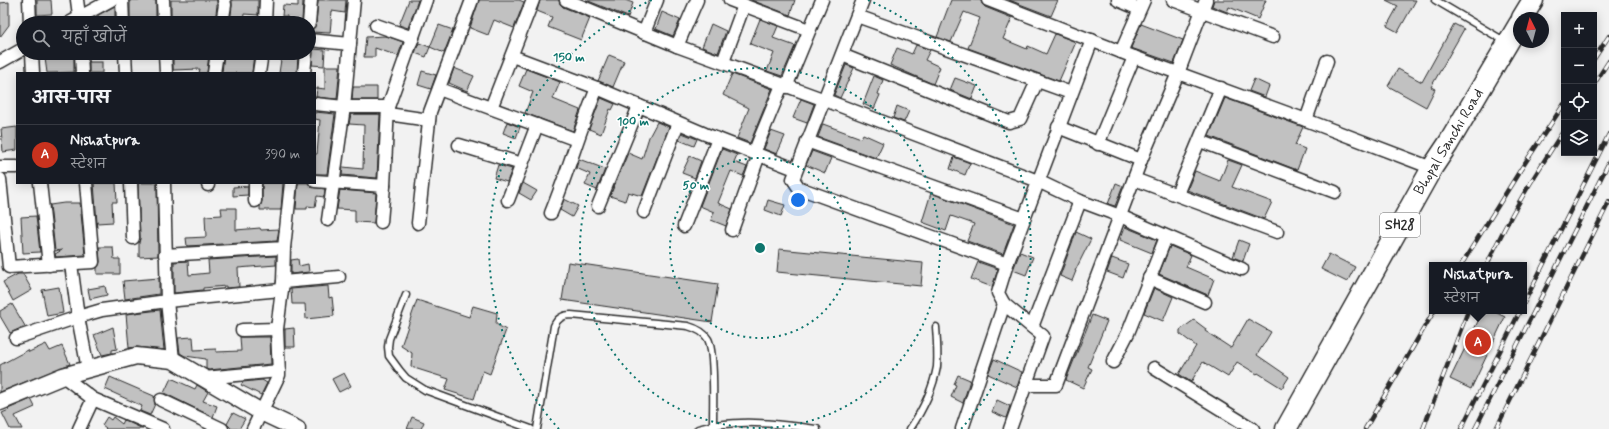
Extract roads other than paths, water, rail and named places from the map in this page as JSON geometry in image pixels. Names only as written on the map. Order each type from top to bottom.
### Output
[{"type":"main road","points":[[1526,12],[1533,0]]},
{"type":"main road","name":"Bhopal Sanchi Road","points":[[1286,429],[1432,168],[1448,144],[1513,34]]},
{"type":"street","points":[[29,0],[30,16]]},
{"type":"street","points":[[77,0],[79,16]]},
{"type":"street","points":[[86,16],[110,0]]},
{"type":"street","points":[[122,0],[123,16]]},
{"type":"street","points":[[162,0],[163,16]]},
{"type":"street","points":[[223,16],[225,5],[224,0]]},
{"type":"street","points":[[265,16],[266,0]]},
{"type":"street","points":[[310,16],[311,0]]},
{"type":"street","points":[[328,220],[344,107],[354,0]]},
{"type":"street","points":[[381,222],[388,110],[426,0]]},
{"type":"street","points":[[418,223],[428,120],[472,0]]},
{"type":"street","points":[[491,108],[533,0]]},
{"type":"street","points":[[566,0],[596,5],[644,33],[1038,181],[1080,201],[1120,216],[1242,269]]},
{"type":"street","points":[[644,33],[657,0]]},
{"type":"street","points":[[677,46],[697,0]]},
{"type":"street","points":[[730,0],[809,30]]},
{"type":"street","points":[[732,230],[757,154],[784,86],[822,0]]},
{"type":"street","points":[[863,0],[825,100],[795,169],[793,179],[800,188],[1007,264]]},
{"type":"street","points":[[988,0],[1134,57],[1221,88],[1432,168]]},
{"type":"street","points":[[1118,0],[1142,5],[1121,52]]},
{"type":"street","points":[[1173,0],[1204,5],[1273,37]]},
{"type":"street","points":[[723,62],[744,5]]},
{"type":"street","points":[[1026,385],[1056,385],[1141,160],[1178,73],[1204,5]]},
{"type":"street","points":[[856,16],[1071,93]]},
{"type":"street","points":[[376,25],[412,38]]},
{"type":"street","points":[[1010,429],[1043,336],[1004,304],[998,293],[1024,218],[1092,40]]},
{"type":"street","points":[[316,41],[350,44]]},
{"type":"street","points":[[0,62],[16,53]]},
{"type":"street","points":[[842,55],[1009,122],[1020,119],[1037,81]]},
{"type":"street","points":[[512,56],[597,88],[718,140],[795,169]]},
{"type":"street","points":[[1098,144],[1134,57]]},
{"type":"street","points":[[32,60],[33,72]]},
{"type":"street","points":[[81,60],[82,72]]},
{"type":"street","points":[[125,60],[126,72]]},
{"type":"street","points":[[165,60],[166,72]]},
{"type":"street","points":[[214,72],[216,60]]},
{"type":"street","points":[[259,72],[261,60]]},
{"type":"street","points":[[304,72],[305,60]]},
{"type":"street","points":[[1306,120],[1327,61]]},
{"type":"street","points":[[439,88],[577,140]]},
{"type":"street","points":[[551,213],[597,88]]},
{"type":"street","points":[[1177,194],[1221,88]]},
{"type":"street","points":[[316,104],[388,110],[428,120]]},
{"type":"street","points":[[598,206],[639,106]]},
{"type":"street","points":[[644,212],[678,123]]},
{"type":"street","points":[[508,200],[537,125]]},
{"type":"street","points":[[1058,128],[1141,160]]},
{"type":"street","points":[[684,226],[718,140]]},
{"type":"street","points":[[807,141],[1024,218]]},
{"type":"street","points":[[1200,141],[1335,192]]},
{"type":"street","points":[[459,145],[522,164]]},
{"type":"street","points":[[0,167],[16,167]]},
{"type":"street","points":[[0,179],[9,267],[93,262],[86,184]]},
{"type":"street","points":[[1134,179],[1277,232]]},
{"type":"street","points":[[316,181],[384,186]]},
{"type":"street","points":[[40,184],[49,265]]},
{"type":"street","points":[[131,184],[133,238]]},
{"type":"street","points":[[164,184],[167,301],[173,360]]},
{"type":"street","points":[[255,184],[255,201]]},
{"type":"street","points":[[253,429],[279,375],[277,329],[291,184]]},
{"type":"street","points":[[1032,327],[1080,201]]},
{"type":"street","points":[[1113,362],[1128,333],[1166,237]]},
{"type":"street","points":[[165,255],[284,248]]},
{"type":"street","points":[[71,264],[78,317],[88,369]]},
{"type":"street","points":[[16,338],[102,310],[339,277]]},
{"type":"street","points":[[1149,278],[1205,302]]},
{"type":"street","points":[[962,429],[1004,304]]},
{"type":"street","points":[[242,330],[277,329]]},
{"type":"street","points":[[0,402],[62,376],[136,356],[173,360],[261,412],[297,429]]},
{"type":"street","points":[[1154,368],[1252,429]]},
{"type":"street","points":[[204,378],[279,371]]},
{"type":"street","points":[[62,376],[93,399],[163,429]]},
{"type":"street","points":[[78,429],[93,399]]},
{"type":"street","points":[[161,400],[222,429]]},
{"type":"lane","points":[[1435,0],[1508,43]]},
{"type":"lane","points":[[406,296],[389,339],[388,347],[389,356],[400,371],[415,384],[425,390],[531,429]]},
{"type":"lane","points":[[537,429],[554,326],[556,321],[565,315],[688,326],[702,332],[708,338],[711,354],[713,425]]},
{"type":"lane","points":[[910,429],[923,406],[934,379],[937,356],[936,327]]},
{"type":"lane","points":[[698,429],[728,423],[765,424],[817,429]]},
{"type":"railway","points":[[1597,54],[1609,36]]},
{"type":"railway","points":[[1597,79],[1609,61]]},
{"type":"railway","points":[[1463,262],[1561,109]]},
{"type":"railway","points":[[1527,297],[1609,134]]},
{"type":"railway","points":[[1488,262],[1513,213],[1561,135]]},
{"type":"railway","points":[[1475,429],[1609,162]]},
{"type":"railway","points":[[1496,429],[1609,202]]},
{"type":"railway","points":[[1365,429],[1432,314]]},
{"type":"railway","points":[[1423,429],[1467,314]]},
{"type":"railway","points":[[1461,429],[1518,314]]},
{"type":"place","name":"Nishatpura","points":[[1478,342]]}]
